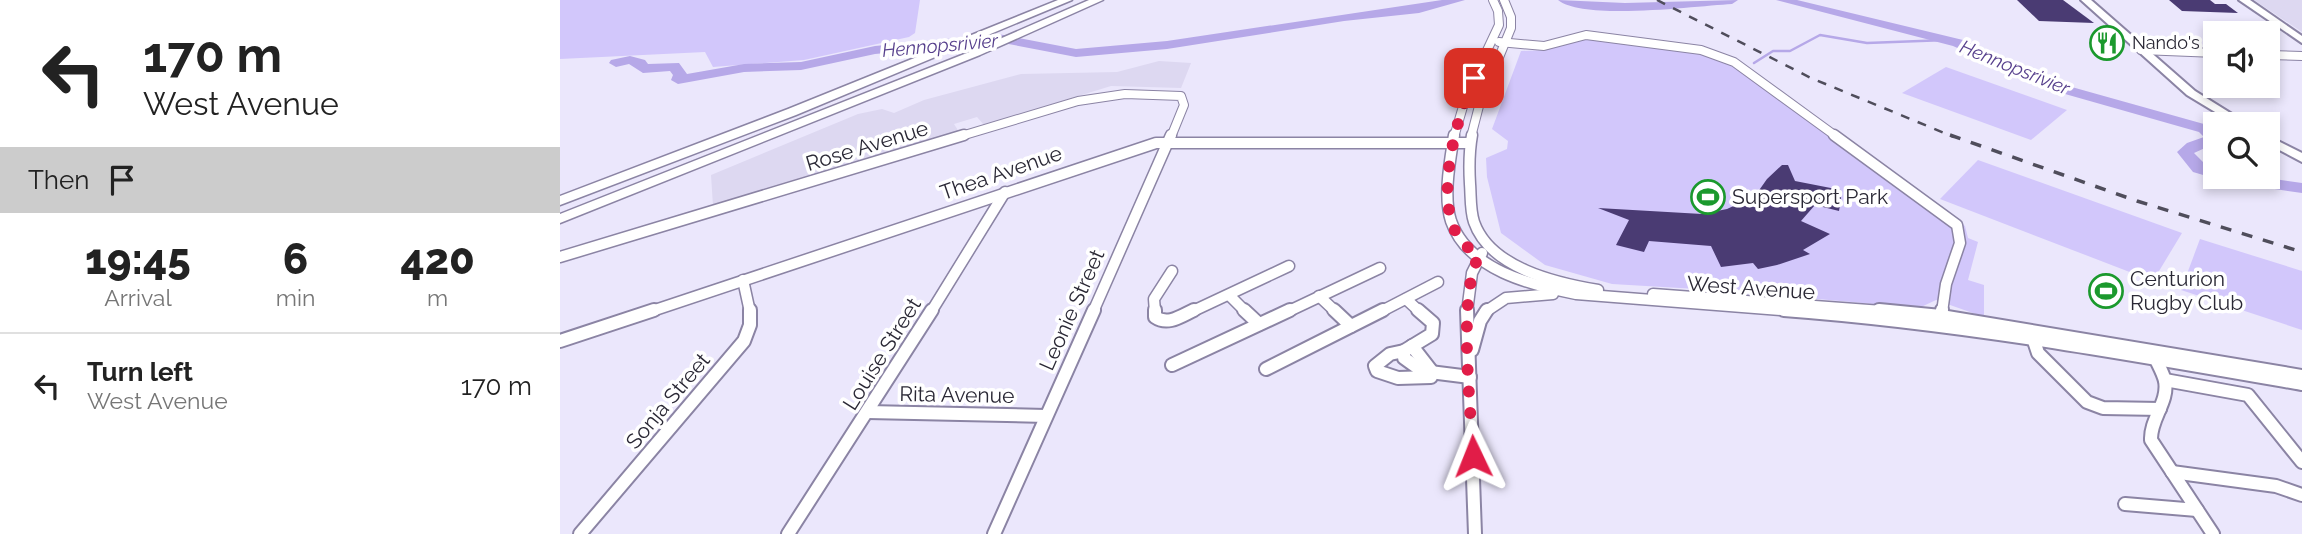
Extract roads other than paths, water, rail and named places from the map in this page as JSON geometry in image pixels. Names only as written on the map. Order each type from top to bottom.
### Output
[{"type":"highway","points":[[560,201],[941,53],[1067,0]]},
{"type":"highway","points":[[560,219],[976,53],[1098,0]]},
{"type":"main road","points":[[2086,0],[2192,93],[2224,112]]},
{"type":"main road","points":[[2244,0],[2302,40]]},
{"type":"main road","points":[[2280,143],[2302,152]]},
{"type":"main road","points":[[2280,145],[2302,158]]},
{"type":"street","name":"West Avenue","points":[[1500,2],[1499,25],[1464,102],[1452,142],[1450,216],[1461,241],[1479,256],[1522,281],[1576,295],[1840,314],[2031,335]]},
{"type":"street","name":"West Avenue","points":[[1500,2],[1511,18],[1470,143],[1472,216],[1476,229],[1491,246],[1533,272],[1560,282],[1599,290],[1794,302],[1941,316],[2031,335],[2302,376]]},
{"type":"street","points":[[1492,42],[1544,46],[1586,35],[1701,50],[1734,62],[1957,225],[1960,243],[1946,284],[1941,316]]},
{"type":"street","points":[[2141,50],[2203,52]]},
{"type":"street","points":[[2280,55],[2302,56]]},
{"type":"street","name":"Rose Avenue","points":[[560,257],[1078,101],[1110,95],[1147,94],[1179,95],[1185,102]]},
{"type":"street","name":"Leonie Street","points":[[994,534],[1185,102]]},
{"type":"street","name":"Thea Avenue","points":[[560,341],[1131,150],[1196,141],[1470,143]]},
{"type":"street","name":"Louise Street","points":[[788,534],[868,412],[1005,192]]},
{"type":"street","points":[[1475,534],[1469,287],[1479,256],[1491,246]]},
{"type":"street","points":[[1172,271],[1154,299],[1155,317],[1161,322],[1168,322],[1289,267]]},
{"type":"street","points":[[1172,365],[1380,268]]},
{"type":"street","name":"Sonja Street","points":[[580,534],[744,341],[750,331],[752,314],[743,279]]},
{"type":"street","points":[[1266,369],[1438,282]]},
{"type":"street","points":[[1469,362],[1482,315],[1496,302],[1527,294],[1576,295]]},
{"type":"street","points":[[1229,295],[1259,324]]},
{"type":"street","points":[[1320,296],[1351,326]]},
{"type":"street","points":[[1406,299],[1433,321],[1432,334],[1408,349],[1379,360],[1377,371],[1398,378],[1439,374]]},
{"type":"street","points":[[2031,335],[2038,353],[2087,402],[2103,408],[2160,409]]},
{"type":"street","points":[[1408,349],[1403,356],[1418,369],[1470,377]]},
{"type":"street","points":[[2154,355],[2165,380],[2166,394],[2150,434],[2151,440],[2213,534]]},
{"type":"street","name":"West Avenue","points":[[2154,355],[2302,383]]},
{"type":"street","points":[[2165,380],[2248,395],[2302,462]]},
{"type":"street","name":"Rita Avenue","points":[[868,412],[1046,416]]},
{"type":"street","points":[[2172,472],[2276,486],[2302,495]]},
{"type":"street","points":[[2124,504],[2197,510]]},
{"type":"waterway","name":"Hennopsrivier","points":[[616,63],[630,60],[640,63],[643,69],[674,66],[680,75],[678,80],[744,68],[801,66],[875,50],[998,38],[1076,53],[1167,45],[1344,17],[1419,9],[1459,0]]},
{"type":"waterway","name":"Hennopsrivier","points":[[1564,0],[1595,6],[1625,7],[1732,0]]},
{"type":"waterway","name":"Hennopsrivier","points":[[1782,0],[1958,43],[2056,87],[2203,128]]},
{"type":"waterway","points":[[1754,63],[1773,51],[1790,51],[1820,35],[1867,43],[1947,40]]},
{"type":"waterway","name":"Hennopsrivier","points":[[2203,142],[2185,152],[2203,169]]},
{"type":"waterway","name":"Hennopsrivier","points":[[2280,185],[2302,188]]},
{"type":"railway","points":[[1657,0],[1811,78],[1954,137]]},
{"type":"railway","points":[[1950,135],[2137,201],[2302,252]]},
{"type":"place","name":"Nando's","points":[[2107,43]]},
{"type":"place","name":"Supersport Park","points":[[1708,197]]},
{"type":"place","name":"Centurion Rugby Club","points":[[2106,291]]}]
